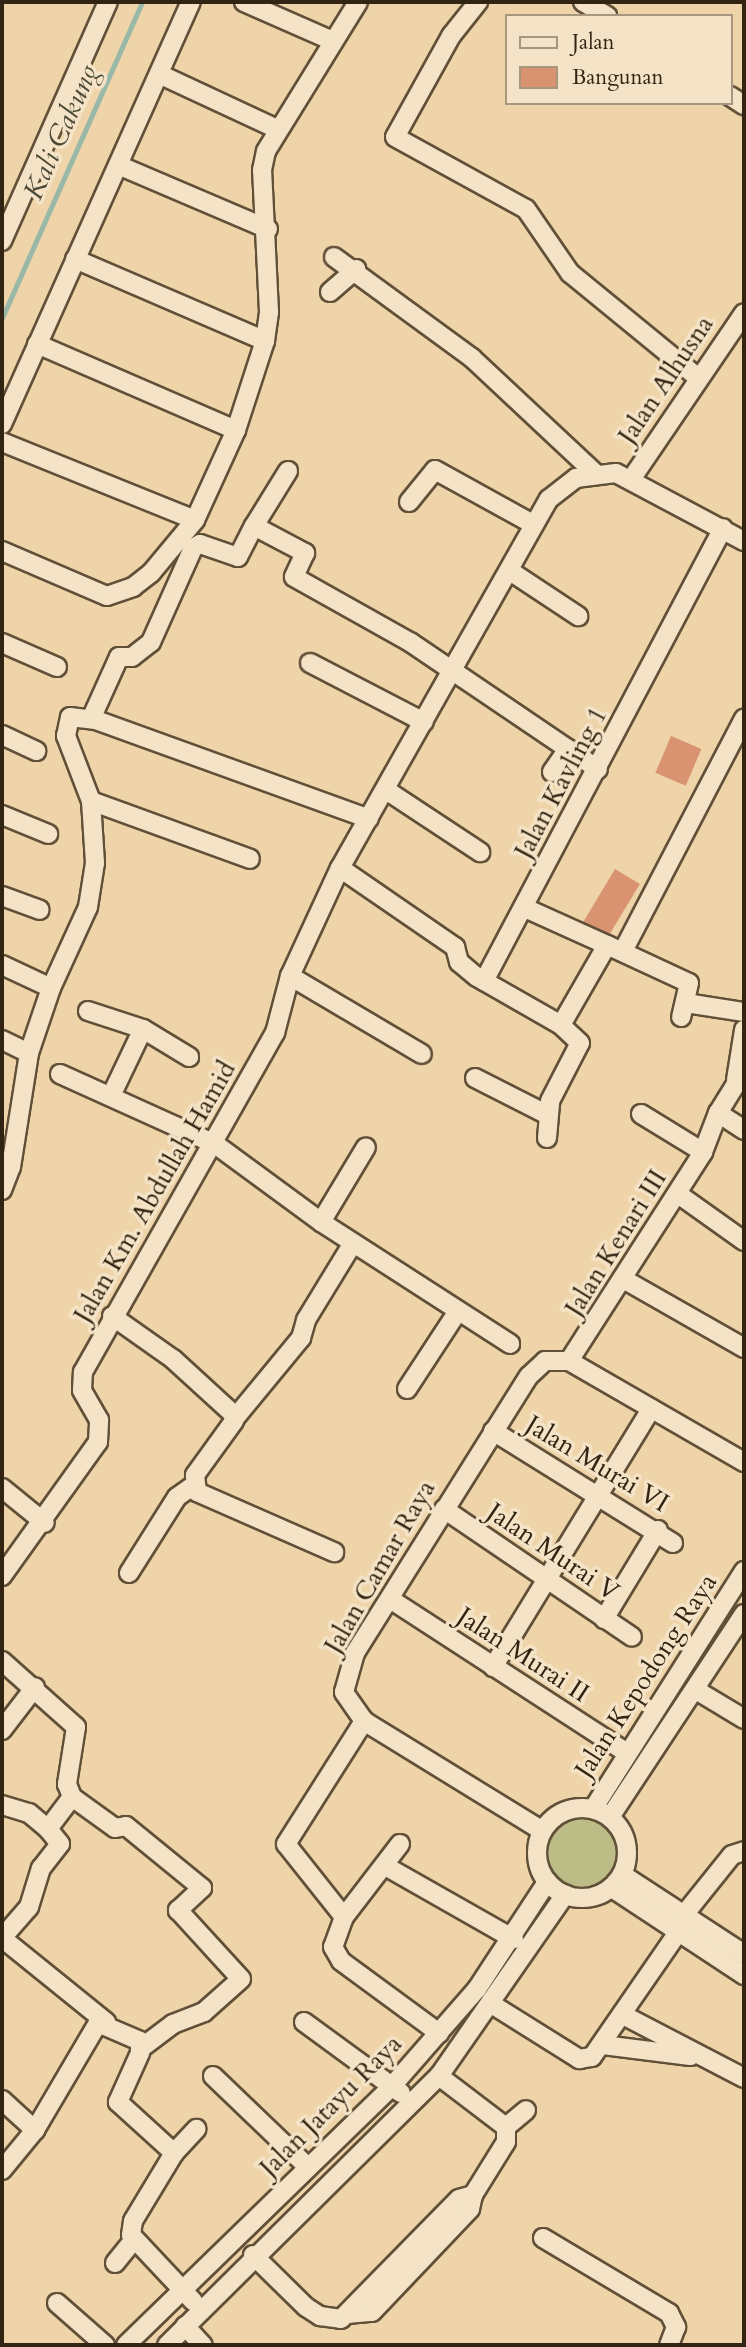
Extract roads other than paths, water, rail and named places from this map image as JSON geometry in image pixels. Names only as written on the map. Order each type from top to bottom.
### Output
[{"type":"street","points":[[2,241],[108,2]]},
{"type":"street","points":[[2,424],[191,2]]},
{"type":"street","points":[[244,2],[333,41]]},
{"type":"street","points":[[2,551],[107,596],[133,587],[151,573],[195,520],[236,430],[265,341],[268,229],[262,170],[277,129],[358,2]]},
{"type":"street","points":[[478,2],[451,36],[396,137],[526,209],[570,273],[697,377]]},
{"type":"street","points":[[583,2],[604,14]]},
{"type":"street","points":[[159,74],[277,129]]},
{"type":"street","points":[[118,165],[268,229]]},
{"type":"street","points":[[334,257],[356,269],[472,358],[596,474],[632,478],[744,541]]},
{"type":"street","points":[[75,259],[265,341]]},
{"type":"street","points":[[330,292],[356,269]]},
{"type":"street","name":"Jalan Alhusna","points":[[632,478],[697,377],[744,313]]},
{"type":"street","points":[[37,344],[236,430]]},
{"type":"street","points":[[2,442],[195,520]]},
{"type":"street","points":[[409,502],[435,470],[533,524]]},
{"type":"street","points":[[91,719],[119,657],[132,657],[151,642],[193,548],[200,544],[238,557],[288,471]]},
{"type":"street","name":"Jalan Km. Abdullah Hamid","points":[[2,1576],[45,1523],[98,1442],[100,1420],[81,1381],[112,1316],[215,1144],[275,1033],[290,976],[340,867],[454,671],[533,524],[561,486],[596,474]]},
{"type":"street","points":[[254,526],[305,553],[294,577],[454,671],[598,769]]},
{"type":"street","name":"Jalan Kavling 1","points":[[484,981],[525,908],[723,528]]},
{"type":"street","points":[[510,571],[578,616]]},
{"type":"street","points":[[2,643],[57,667]]},
{"type":"street","points":[[310,663],[424,722]]},
{"type":"street","points":[[2,1190],[29,1053],[51,988],[88,907],[95,863],[91,801],[66,736],[70,717],[91,719],[369,819]]},
{"type":"street","points":[[561,1025],[615,948],[744,719]]},
{"type":"street","points":[[2,735],[37,751]]},
{"type":"street","points":[[552,772],[568,749]]},
{"type":"street","points":[[386,790],[480,852]]},
{"type":"street","points":[[91,801],[250,859]]},
{"type":"street","points":[[2,816],[48,834]]},
{"type":"street","points":[[340,867],[455,947],[459,962],[484,981],[561,1025],[580,1043],[546,1114],[547,1138]]},
{"type":"street","points":[[2,896],[40,911]]},
{"type":"street","points":[[525,908],[684,979],[686,1003],[744,1012]]},
{"type":"street","points":[[2,965],[51,988]]},
{"type":"street","points":[[290,976],[422,1054]]},
{"type":"street","points":[[88,1011],[143,1029],[189,1057]]},
{"type":"street","points":[[111,1096],[143,1029]]},
{"type":"street","name":"Jalan Kenari III","points":[[569,1361],[625,1280],[703,1152],[718,1113],[740,1075],[744,1030]]},
{"type":"street","points":[[2,1040],[29,1053]]},
{"type":"street","points":[[60,1074],[215,1144],[321,1222],[509,1344]]},
{"type":"street","points":[[475,1078],[546,1114]]},
{"type":"street","points":[[718,1113],[744,1130]]},
{"type":"street","name":"Jalan Kenari III","points":[[641,1114],[703,1152]]},
{"type":"street","points":[[321,1222],[366,1147]]},
{"type":"street","points":[[678,1195],[744,1241]]},
{"type":"street","points":[[129,1573],[177,1497],[193,1486],[235,1418],[301,1338],[306,1320],[353,1243]]},
{"type":"street","points":[[625,1280],[744,1348]]},
{"type":"street","points":[[407,1389],[458,1311]]},
{"type":"street","points":[[112,1316],[173,1359],[235,1418]]},
{"type":"street","name":"Jalan Camar Raya","points":[[541,1830],[364,1721],[350,1707],[345,1685],[355,1653],[493,1431],[537,1368],[545,1361],[569,1361]]},
{"type":"street","points":[[569,1361],[744,1462]]},
{"type":"street","points":[[493,1667],[651,1409]]},
{"type":"street","name":"Jalan Murai VI","points":[[493,1431],[658,1530],[673,1544]]},
{"type":"street","points":[[193,1486],[214,1502],[334,1552]]},
{"type":"street","points":[[2,1488],[45,1523]]},
{"type":"street","name":"Jalan Murai V","points":[[444,1509],[632,1637]]},
{"type":"street","points":[[604,1619],[658,1530]]},
{"type":"street","name":"Jalan Kepodong Raya","points":[[593,1809],[744,1571]]},
{"type":"street","name":"Jalan Murai II","points":[[390,1598],[627,1753]]},
{"type":"street","name":"Jalan Kepodong Raya","points":[[610,1817],[744,1614]]},
{"type":"street","points":[[2,1661],[35,1687],[76,1727],[67,1784],[72,1797],[115,1828],[126,1826],[202,1888],[178,1910],[241,1979],[204,2012],[173,2024],[142,2047],[118,2102],[174,2152]]},
{"type":"street","points":[[2,1730],[35,1687]]},
{"type":"street","points":[[696,1690],[744,1719]]},
{"type":"street","points":[[344,1917],[286,1844],[364,1721]]},
{"type":"street","points":[[48,1829],[72,1797]]},
{"type":"street","points":[[2,1805],[29,1812],[61,1844],[41,1868],[29,1907],[2,1938],[106,2022],[142,2047]]},
{"type":"street","points":[[593,1809],[610,1817],[627,1844],[618,1881],[582,1899],[565,1895],[547,1882],[537,1856],[541,1830],[565,1811],[593,1809]]},
{"type":"street","points":[[401,1844],[387,1867],[344,1917],[335,1936],[341,1961],[439,2033]]},
{"type":"street","points":[[492,2005],[579,2059],[592,2057],[623,2015],[680,1925],[733,1855],[744,1852]]},
{"type":"street","points":[[387,1867],[514,1939]]},
{"type":"street","points":[[618,1881],[744,1975]]},
{"type":"street","name":"Jalan Jatayu Raya","points":[[126,2345],[185,2293],[307,2166],[392,2086],[439,2033],[514,1939],[547,1882]]},
{"type":"street","name":"Jalan Jatayu Raya","points":[[167,2345],[253,2255],[439,2076],[492,2005],[565,1895]]},
{"type":"street","points":[[680,1925],[744,1954]]},
{"type":"street","points":[[623,2015],[744,2078]]},
{"type":"street","points":[[2,2170],[35,2130],[92,2032],[106,2022]]},
{"type":"street","points":[[304,2022],[412,2102]]},
{"type":"street","points":[[603,2045],[700,2057]]},
{"type":"street","points":[[213,2076],[307,2166]]},
{"type":"street","points":[[439,2076],[506,2127]]},
{"type":"street","points":[[2,2100],[35,2130]]},
{"type":"street","points":[[253,2255],[320,2316],[335,2320],[347,2314],[372,2312],[470,2208],[472,2194],[502,2151],[506,2127],[526,2110]]},
{"type":"street","points":[[116,2263],[133,2241],[134,2221],[174,2152],[196,2129]]},
{"type":"street","points":[[543,2238],[669,2312],[676,2327],[669,2345]]},
{"type":"street","points":[[133,2241],[202,2309]]},
{"type":"street","points":[[57,2304],[105,2345]]},
{"type":"street","points":[[185,2326],[203,2345]]},
{"type":"waterway","name":"Kali Cakung","points":[[2,318],[142,2]]}]
